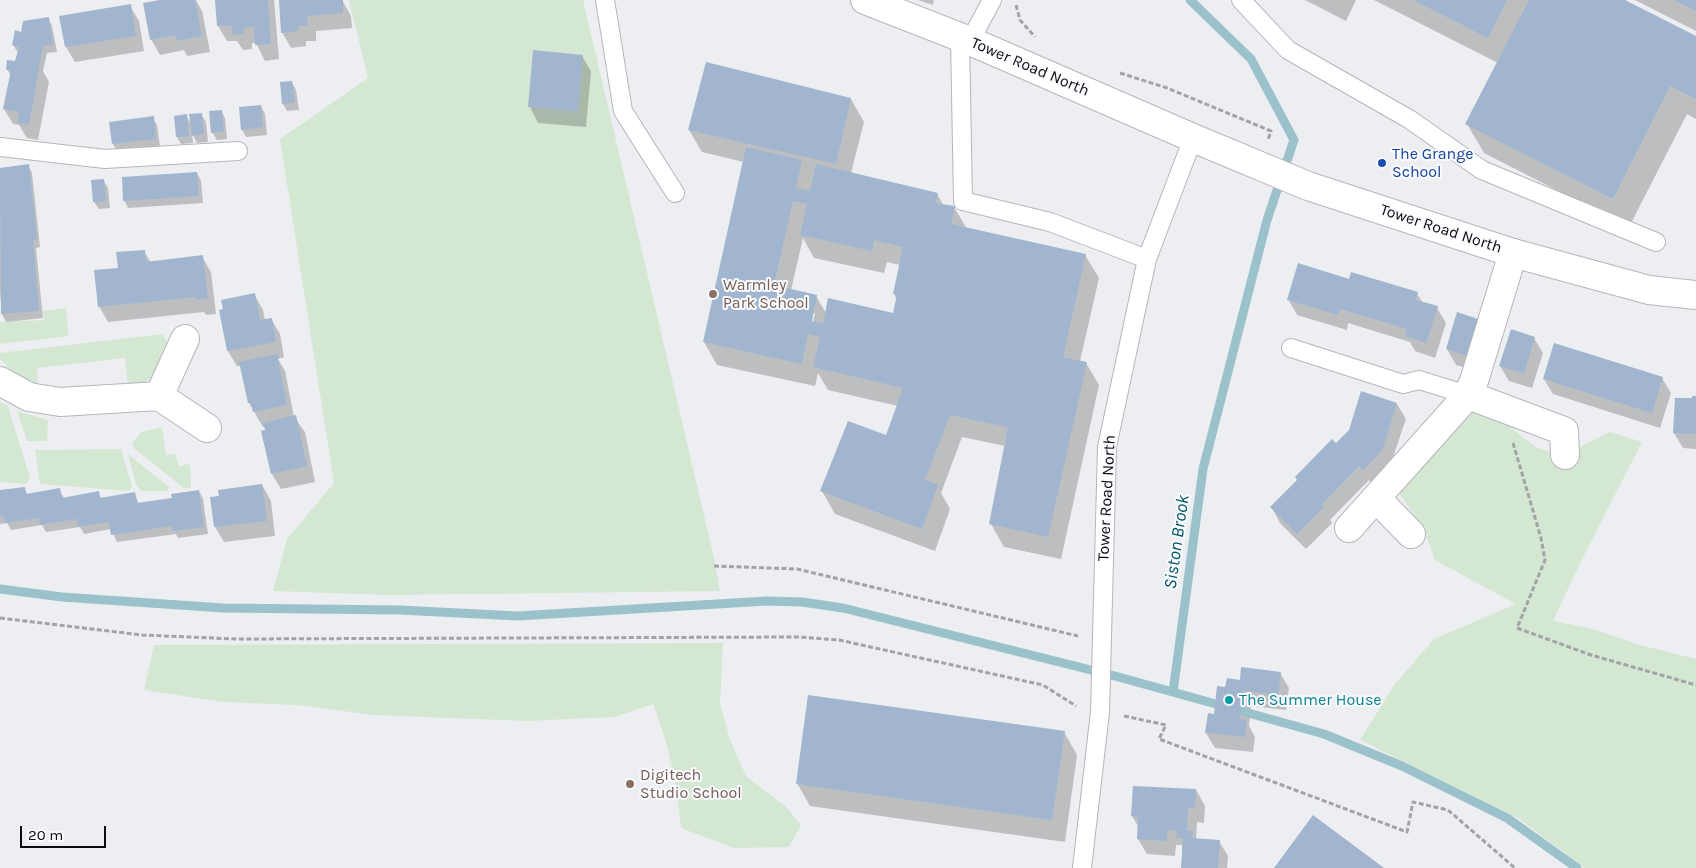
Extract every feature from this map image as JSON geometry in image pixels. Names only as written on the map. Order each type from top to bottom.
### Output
[{"type":"street","name":"Tower Road North","points":[[865,0],[965,39],[1308,186],[1513,253],[1648,290],[1696,294]]},
{"type":"street","points":[[1349,528],[1468,395],[1513,253]]},
{"type":"street","points":[[159,396],[185,340]]},
{"type":"street","points":[[0,381],[29,397],[60,402],[159,396],[207,428]]},
{"type":"street","points":[[1468,395],[1564,431],[1564,455]]},
{"type":"street","points":[[1376,498],[1411,534]]},
{"type":"lane","points":[[605,0],[623,111],[675,193]]},
{"type":"lane","points":[[992,0],[965,39],[963,201],[1050,222],[1147,259]]},
{"type":"lane","points":[[1242,0],[1288,50],[1409,119],[1482,170],[1656,242]]},
{"type":"lane","name":"Tower Road North","points":[[1082,868],[1100,707],[1100,645],[1107,447],[1147,259],[1193,138]]},
{"type":"lane","points":[[0,147],[105,159],[238,151]]},
{"type":"lane","points":[[1291,348],[1403,384],[1419,380],[1468,395]]},
{"type":"path","points":[[1498,405],[1520,463],[1545,560],[1517,628],[1584,652],[1696,685]]},
{"type":"path","points":[[714,566],[797,569],[1100,645]]},
{"type":"path","points":[[0,618],[142,635],[236,639],[798,637],[839,640],[1043,685],[1078,707],[1100,707]]},
{"type":"path","points":[[1127,716],[1166,725],[1159,739],[1407,832],[1413,802],[1448,810],[1516,868]]},
{"type":"green space","points":[[349,0],[583,0],[714,558],[720,591],[388,595],[273,591],[287,539],[334,483],[280,139],[368,78]]},
{"type":"green space","points":[[66,308],[68,336],[0,344],[0,322],[44,320],[43,311]]},
{"type":"green space","points":[[163,334],[168,345],[159,367],[151,378],[137,385],[128,386],[125,358],[37,368],[38,386],[20,379],[0,359],[0,353]]},
{"type":"green space","points":[[0,402],[8,406],[30,478],[27,484],[0,482]]},
{"type":"green space","points":[[1462,410],[1482,410],[1497,417],[1537,448],[1564,455],[1610,432],[1642,442],[1582,559],[1553,621],[1593,629],[1640,645],[1696,659],[1696,868],[1585,868],[1518,818],[1360,740],[1395,684],[1434,639],[1516,604],[1435,560],[1424,530],[1397,490]]},
{"type":"green space","points":[[17,411],[48,420],[47,441],[27,441]]},
{"type":"green space","points":[[162,427],[166,455],[175,454],[179,466],[190,464],[191,488],[183,488],[134,448],[132,444],[141,432]]},
{"type":"green space","points":[[121,449],[132,486],[129,491],[40,484],[35,450]]},
{"type":"green space","points":[[128,454],[169,487],[167,491],[141,491],[136,484]]},
{"type":"green space","points":[[723,643],[720,703],[730,740],[746,776],[786,807],[801,825],[789,847],[734,848],[681,828],[672,765],[664,734],[653,704],[614,717],[527,721],[374,715],[297,705],[223,702],[144,690],[154,645]]},
{"type":"building","points":[[160,0],[195,0],[202,36],[177,41],[175,35],[150,40],[143,3]]},
{"type":"building","points":[[215,0],[268,0],[271,44],[255,45],[254,27],[244,28],[244,34],[233,35],[232,25],[217,26]]},
{"type":"building","points":[[279,0],[343,0],[343,13],[307,16],[308,25],[298,26],[298,31],[281,33]]},
{"type":"building","points":[[1413,0],[1507,0],[1488,38]]},
{"type":"building","points":[[1529,0],[1625,0],[1696,36],[1696,99],[1670,86],[1613,199],[1465,124]]},
{"type":"building","points":[[1674,0],[1696,0],[1696,11]]},
{"type":"building","points":[[131,4],[136,36],[65,47],[59,16]]},
{"type":"building","points":[[49,17],[53,45],[43,46],[29,125],[17,123],[19,112],[3,109],[11,70],[6,70],[7,60],[15,61],[19,47],[12,45],[15,30],[21,32],[23,21]]},
{"type":"building","points":[[533,50],[583,55],[578,112],[528,107]]},
{"type":"building","points":[[706,62],[851,98],[836,164],[688,130]]},
{"type":"building","points":[[292,81],[295,102],[282,104],[280,82]]},
{"type":"building","points":[[261,105],[263,127],[241,130],[239,107]]},
{"type":"building","points":[[222,110],[224,131],[211,133],[209,111]]},
{"type":"building","points":[[202,113],[204,134],[192,136],[189,114]]},
{"type":"building","points":[[187,114],[189,136],[176,137],[174,116]]},
{"type":"building","points":[[154,116],[156,139],[112,144],[109,122]]},
{"type":"building","points":[[746,147],[802,160],[796,188],[810,191],[816,164],[938,193],[935,203],[955,206],[951,224],[1086,254],[1063,357],[1087,362],[1048,537],[989,524],[1008,427],[950,415],[925,480],[938,485],[922,529],[820,491],[848,421],[886,435],[903,388],[813,367],[820,337],[808,334],[802,364],[703,342]],"holes":[[[793,201],[807,204],[800,235],[872,251],[874,240],[903,247],[893,294],[897,295],[893,313],[828,298],[823,324],[812,321],[817,295],[774,285]]]},
{"type":"building","points":[[29,164],[37,239],[33,240],[39,311],[1,314],[0,168]]},
{"type":"building","points":[[197,172],[199,196],[123,201],[122,177]]},
{"type":"building","points":[[104,179],[106,201],[93,202],[91,180]]},
{"type":"building","points":[[145,250],[146,262],[203,255],[208,298],[196,300],[196,297],[98,307],[94,270],[118,268],[116,252]]},
{"type":"building","points":[[1298,263],[1349,279],[1351,272],[1418,292],[1416,300],[1438,306],[1426,343],[1405,336],[1407,329],[1340,309],[1338,315],[1287,300]]},
{"type":"building","points":[[255,293],[260,320],[272,318],[276,342],[227,351],[219,310],[223,309],[221,300]]},
{"type":"building","points":[[1457,312],[1481,320],[1470,357],[1446,349]]},
{"type":"building","points":[[1511,329],[1535,337],[1524,373],[1499,366]]},
{"type":"building","points":[[1554,343],[1663,377],[1652,413],[1543,379]]},
{"type":"building","points":[[277,354],[287,405],[253,412],[251,403],[248,403],[239,362]]},
{"type":"building","points":[[1361,391],[1397,403],[1382,451],[1363,470],[1359,466],[1322,504],[1324,507],[1297,534],[1270,507],[1297,480],[1295,477],[1332,439],[1336,443],[1349,430]]},
{"type":"building","points":[[1692,396],[1696,396],[1696,434],[1673,433],[1675,398],[1692,398]]},
{"type":"building","points":[[296,415],[307,466],[271,474],[261,431],[265,430],[263,423]]},
{"type":"building","points":[[262,484],[267,521],[214,527],[210,497],[219,496],[218,490]]},
{"type":"building","points":[[25,487],[26,494],[60,488],[62,498],[99,491],[100,498],[135,492],[137,503],[172,498],[171,494],[199,490],[204,527],[173,531],[172,526],[111,535],[109,522],[78,527],[77,519],[40,525],[39,518],[5,523],[4,516],[0,517],[0,490]]},
{"type":"building","name":"The Summer House","points":[[1241,667],[1281,672],[1278,695],[1243,691],[1240,719],[1247,720],[1245,737],[1205,733],[1208,713],[1214,714],[1217,686],[1225,687],[1227,678],[1240,680]]},
{"type":"building","points":[[808,695],[1065,731],[1052,820],[796,784]]},
{"type":"building","points":[[1133,786],[1196,789],[1195,808],[1188,807],[1187,831],[1193,831],[1192,838],[1220,840],[1218,868],[1181,868],[1183,838],[1176,838],[1177,831],[1167,830],[1167,841],[1137,839],[1138,817],[1131,816]]},
{"type":"building","points":[[1313,815],[1384,868],[1274,868]]},
{"type":"waterway","name":"Siston Brook","points":[[1173,692],[1203,469],[1267,220],[1294,140],[1251,59],[1190,0]]},
{"type":"waterway","points":[[0,589],[62,597],[223,608],[400,610],[518,616],[767,601],[802,602],[843,608],[1115,676],[1324,734],[1402,766],[1507,818],[1577,868]]},
{"type":"place","name":"The Grange School","points":[[1382,163]]},
{"type":"place","name":"Warmley Park School","points":[[713,294]]},
{"type":"place","name":"The Summer House","points":[[1229,700]]},
{"type":"place","name":"Digitech Studio School","points":[[630,784]]}]
